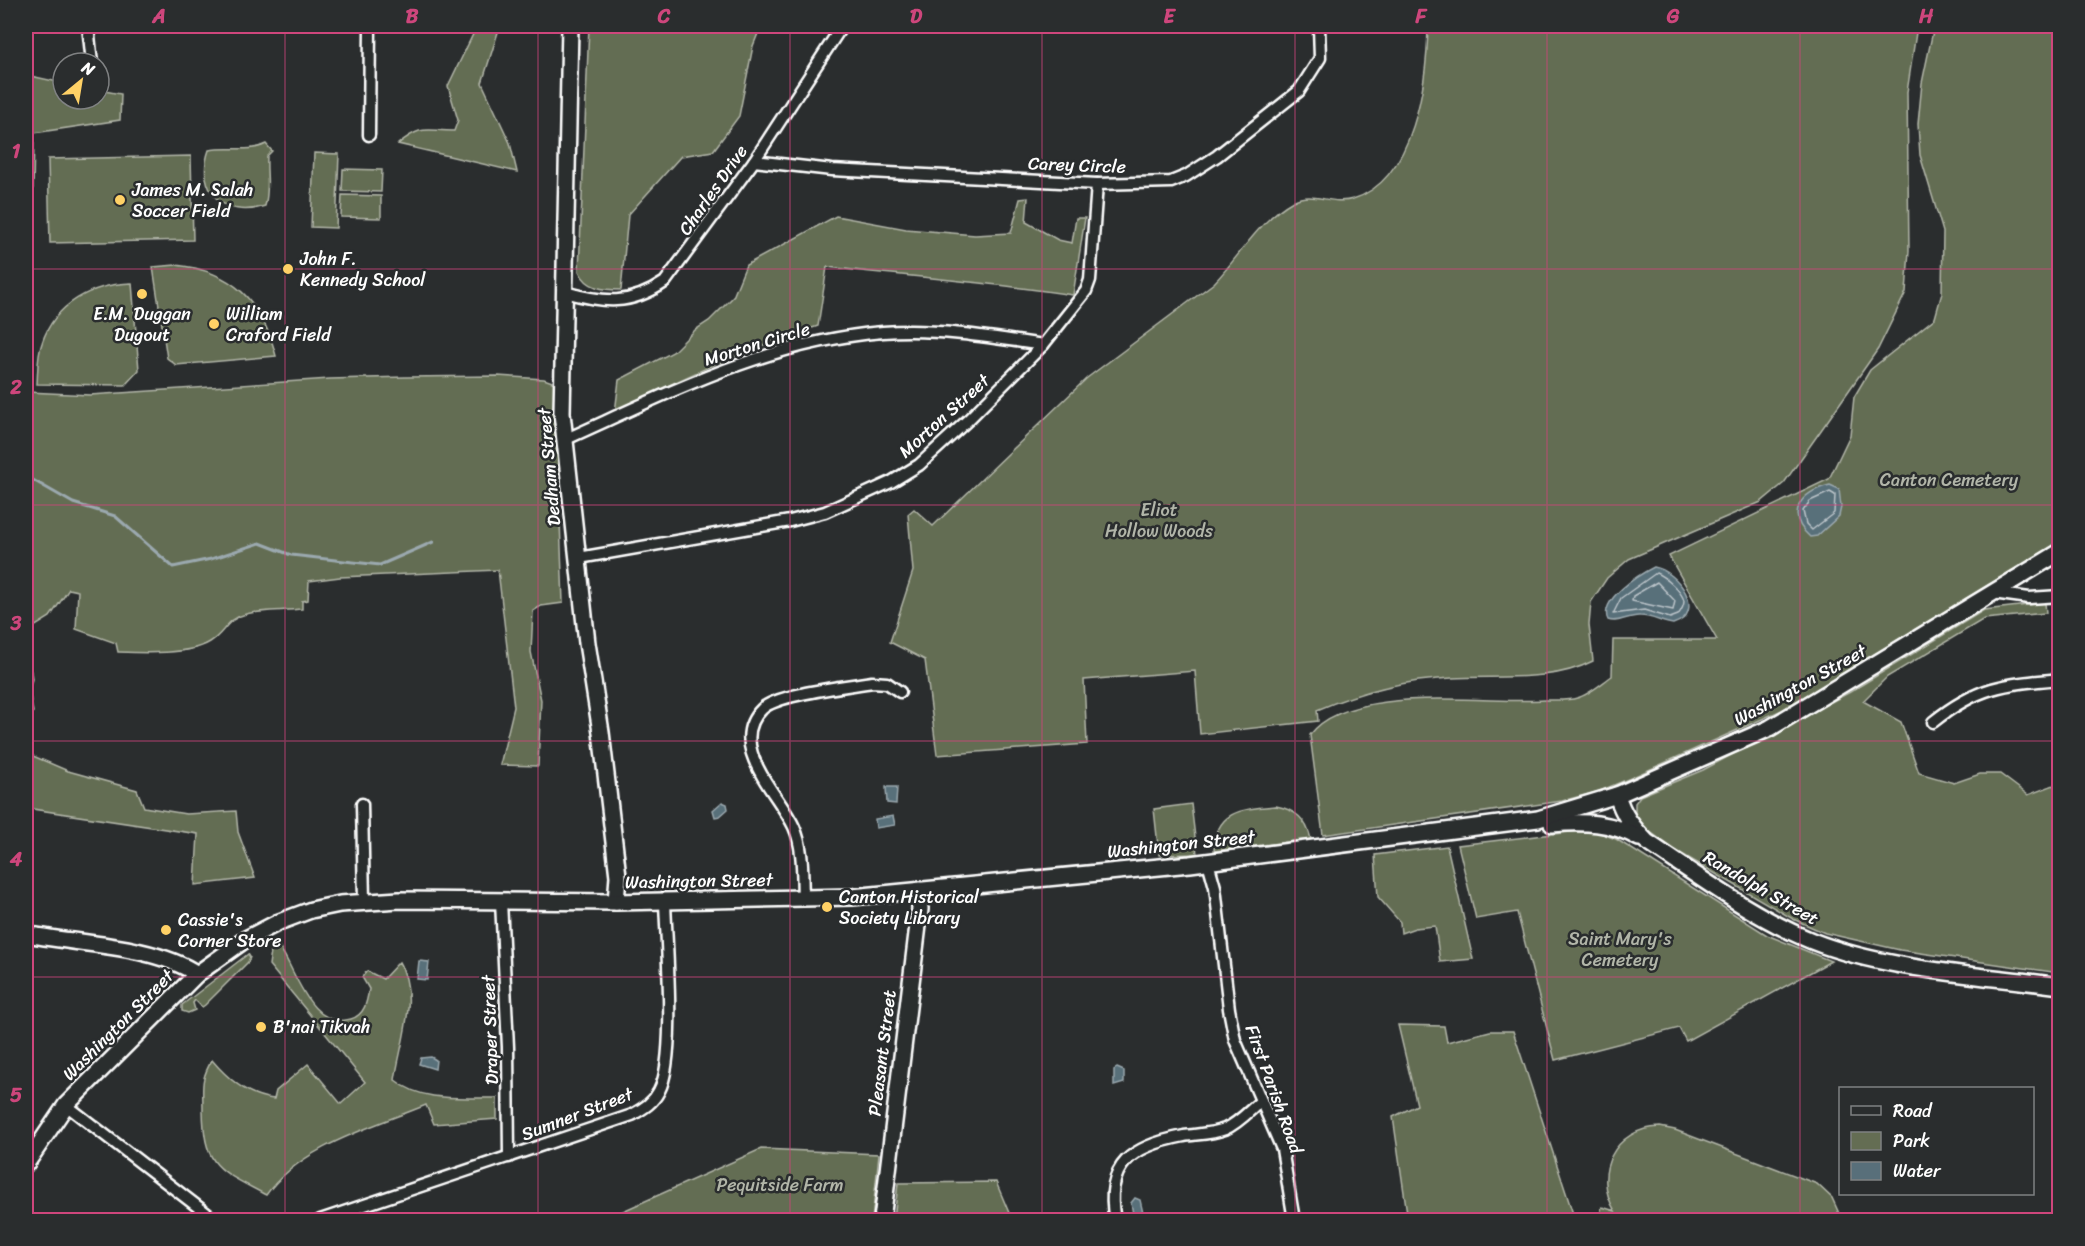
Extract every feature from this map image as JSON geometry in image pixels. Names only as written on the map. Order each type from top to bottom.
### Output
[{"type":"main road","name":"Dedham Street","points":[[570,26],[562,352],[564,440],[587,644],[601,732],[618,876],[616,902]]},
{"type":"main road","name":"Washington Street","points":[[26,1164],[66,1105],[197,974],[227,951],[279,922],[311,910],[364,902],[803,899],[1208,862],[1538,819],[1610,798],[1770,728],[2060,552]]},
{"type":"main road","points":[[1610,798],[1611,818],[1628,832]]},
{"type":"main road","name":"Randolph Street","points":[[1610,798],[1632,827],[1647,842],[1763,916],[1830,947],[1889,962],[2060,986]]},
{"type":"main road","name":"Washington Street","points":[[1472,828],[1490,831],[1590,822],[1628,832],[1647,842]]},
{"type":"main road","name":"Pleasant Street","points":[[882,1221],[920,909],[919,890]]},
{"type":"main road","points":[[26,934],[148,954],[172,960],[197,974]]},
{"type":"street","points":[[88,26],[91,51]]},
{"type":"street","points":[[369,135],[370,26]]},
{"type":"street","name":"Charles Drive","points":[[565,292],[586,298],[619,301],[649,293],[665,282],[754,161],[842,26]]},
{"type":"street","name":"Carey Circle","points":[[754,161],[832,170],[1097,184],[1171,182],[1186,176],[1217,156],[1299,92],[1320,58],[1319,26]]},
{"type":"street","name":"Morton Street","points":[[579,558],[790,521],[825,512],[891,482],[934,452],[1043,345],[1086,291],[1090,280],[1097,184]]},
{"type":"street","name":"Morton Circle","points":[[564,440],[672,390],[734,366],[799,345],[885,332],[925,332],[1043,345]]},
{"type":"street","points":[[1993,593],[2029,598],[2059,596],[2060,605]]},
{"type":"street","points":[[1934,722],[1974,694],[1995,686],[2060,679]]},
{"type":"street","points":[[803,899],[801,855],[794,827],[750,750],[750,734],[755,720],[762,708],[781,699],[872,682],[887,683],[900,692]]},
{"type":"street","points":[[362,804],[364,902]]},
{"type":"street","name":"First Parish Road","points":[[1208,862],[1215,887],[1229,1009],[1235,1040],[1282,1149],[1294,1221]]},
{"type":"street","name":"Draper Street","points":[[501,901],[508,1047],[509,1157]]},
{"type":"street","name":"Sumner Street","points":[[320,1221],[632,1115],[651,1104],[661,1089],[669,1044],[665,901]]},
{"type":"street","points":[[1115,1221],[1111,1197],[1113,1184],[1127,1159],[1156,1142],[1226,1128],[1261,1101]]},
{"type":"street","points":[[66,1105],[215,1221]]},
{"type":"green space","points":[[477,26],[500,26],[482,83],[510,143],[517,172],[398,144],[419,131],[454,131],[458,120],[448,86]]},
{"type":"green space","points":[[589,26],[761,26],[753,46],[739,116],[713,151],[681,156],[628,215],[621,290],[602,289],[591,285],[579,271]]},
{"type":"green space","name":"Eliot Hollow Woods","points":[[1428,26],[1917,26],[1907,92],[1909,251],[1906,292],[1878,349],[1784,483],[1761,502],[1629,559],[1607,578],[1591,602],[1589,625],[1593,661],[1577,668],[1559,673],[1524,677],[1452,678],[1400,684],[1366,692],[1317,710],[1318,721],[1200,734],[1195,671],[1084,680],[1087,744],[937,755],[925,660],[890,642],[913,571],[908,514],[914,509],[933,526],[1087,378],[1214,283],[1260,228],[1281,209],[1300,198],[1315,197],[1345,201],[1374,188],[1391,172],[1404,150],[1413,126],[1425,73]]},
{"type":"green space","name":"Canton Cemetery","points":[[1934,26],[2059,26],[2059,542],[1782,710],[1600,791],[1562,801],[1323,835],[1310,735],[1329,719],[1354,708],[1385,702],[1455,699],[1520,701],[1573,699],[1591,692],[1612,676],[1613,640],[1717,640],[1669,556],[1829,479],[1850,435],[1854,397],[1870,370],[1935,318],[1942,293],[1943,232],[1920,155],[1918,124],[1922,83]]},
{"type":"green space","points":[[26,75],[51,80],[51,111],[111,111],[111,92],[121,94],[120,120],[34,133],[31,314],[27,344],[28,392],[90,395],[330,379],[405,377],[498,376],[544,379],[555,383],[563,603],[541,606],[533,611],[531,652],[541,700],[538,766],[500,765],[514,707],[498,570],[340,577],[309,581],[308,600],[302,601],[302,609],[239,616],[210,642],[178,651],[118,652],[116,643],[76,629],[78,591],[69,589],[50,617],[26,632]]},
{"type":"green space","points":[[266,144],[272,151],[267,156],[268,187],[265,206],[237,209],[216,198],[206,178],[209,150],[246,149]]},
{"type":"green space","points":[[314,153],[339,154],[336,228],[311,227]]},
{"type":"green space","name":"James M. Salah Soccer Field","points":[[191,156],[193,240],[50,243],[48,159]]},
{"type":"green space","points":[[343,169],[382,170],[381,192],[342,191]]},
{"type":"green space","points":[[342,195],[381,196],[381,218],[341,217]]},
{"type":"green space","points":[[1028,198],[1026,222],[1058,240],[1072,243],[1076,218],[1085,218],[1073,295],[827,267],[818,326],[714,365],[664,387],[615,413],[619,380],[673,352],[695,330],[709,321],[733,297],[746,265],[836,216],[906,229],[975,235],[1011,233],[1020,199]]},
{"type":"green space","name":"William Craford Field","points":[[176,265],[214,274],[242,292],[262,319],[276,356],[176,365],[167,358],[153,267]]},
{"type":"green space","points":[[132,283],[139,370],[125,385],[37,384],[40,348],[56,317],[77,298],[90,292],[117,284]]},
{"type":"green space","points":[[2045,603],[2046,613],[1984,619],[1887,677],[1863,701],[1901,722],[1919,773],[1954,783],[1980,774],[2000,774],[2028,795],[2059,783],[2059,973],[1900,950],[1825,933],[1793,919],[1675,850],[1645,828],[1635,817],[1635,803],[1640,796],[1703,770],[1850,692],[1984,610]]},
{"type":"green space","points":[[26,666],[31,671],[32,679],[29,690],[33,712],[26,734]]},
{"type":"green space","points":[[26,753],[68,771],[137,790],[144,807],[186,814],[236,811],[238,832],[255,878],[195,885],[198,834],[26,808]]},
{"type":"green space","points":[[1191,804],[1197,854],[1159,855],[1154,809]]},
{"type":"green space","points":[[1276,806],[1299,816],[1311,839],[1214,851],[1219,827],[1233,814]]},
{"type":"green space","name":"Saint Mary's Cemetery","points":[[1579,831],[1597,832],[1616,839],[1767,935],[1831,961],[1686,1041],[1679,1028],[1555,1060],[1517,912],[1476,919],[1458,845]]},
{"type":"green space","points":[[1447,846],[1473,959],[1440,962],[1435,926],[1415,928],[1401,933],[1400,922],[1378,897],[1375,855]]},
{"type":"green space","points":[[276,942],[313,1006],[324,1015],[336,1020],[351,1019],[362,1011],[369,989],[362,977],[367,971],[383,979],[399,962],[408,989],[408,1004],[395,1080],[430,1096],[497,1098],[497,1119],[434,1124],[426,1105],[361,1130],[318,1151],[298,1163],[266,1195],[225,1172],[211,1155],[204,1129],[203,1084],[212,1060],[240,1086],[265,1098],[274,1099],[276,1091],[308,1064],[341,1104],[365,1082],[269,965],[272,944]]},
{"type":"green space","points":[[248,954],[250,957],[248,962],[205,1005],[202,1007],[195,1000],[193,1003],[195,1010],[188,1013],[182,1011],[182,1005]]},
{"type":"green space","points":[[1398,1025],[1444,1026],[1447,1042],[1490,1031],[1513,1031],[1575,1220],[1408,1220],[1393,1117],[1417,1105]]},
{"type":"green space","points":[[1660,1127],[1675,1130],[1817,1184],[1832,1198],[1842,1220],[1617,1220],[1600,1214],[1602,1207],[1615,1211],[1608,1197],[1606,1182],[1607,1168],[1619,1144],[1630,1135],[1644,1129]]},
{"type":"green space","name":"Pequitside Farm","points":[[761,1149],[879,1154],[872,1220],[603,1220]]},
{"type":"green space","points":[[996,1182],[1012,1220],[894,1220],[898,1183]]},
{"type":"water","points":[[1830,485],[1839,489],[1841,507],[1839,516],[1817,536],[1810,537],[1798,520],[1799,505],[1811,493]]},
{"type":"water","points":[[1654,567],[1672,576],[1686,593],[1689,602],[1688,611],[1683,619],[1673,624],[1640,616],[1616,621],[1608,620],[1609,604],[1614,596]]},
{"type":"water","points":[[886,787],[897,787],[896,804],[887,803]]},
{"type":"water","points":[[722,802],[727,804],[728,809],[715,817],[713,810]]},
{"type":"water","points":[[893,816],[895,825],[876,828],[875,819]]},
{"type":"water","points":[[419,961],[429,962],[427,980],[417,979]]},
{"type":"water","points":[[431,1057],[436,1060],[435,1069],[419,1064],[421,1058]]},
{"type":"water","points":[[1117,1068],[1124,1071],[1124,1083],[1114,1086],[1114,1070]]},
{"type":"water","points":[[1135,1198],[1140,1200],[1143,1213],[1139,1218],[1133,1214],[1131,1203]]},
{"type":"waterway","points":[[26,476],[73,503],[115,516],[173,567],[211,559],[260,543],[291,555],[380,565],[433,542]]},
{"type":"place","name":"James M. Salah Soccer Field","points":[[120,200]]},
{"type":"place","name":"John F. Kennedy School","points":[[288,269]]},
{"type":"place","name":"E.M. Duggan Dugout","points":[[142,294]]},
{"type":"place","name":"William Craford Field","points":[[214,324]]},
{"type":"place","name":"Canton Historical Society Library","points":[[827,907]]},
{"type":"place","name":"Cassie's Corner Store","points":[[166,930]]},
{"type":"place","name":"B'nai Tikvah","points":[[261,1027]]}]
